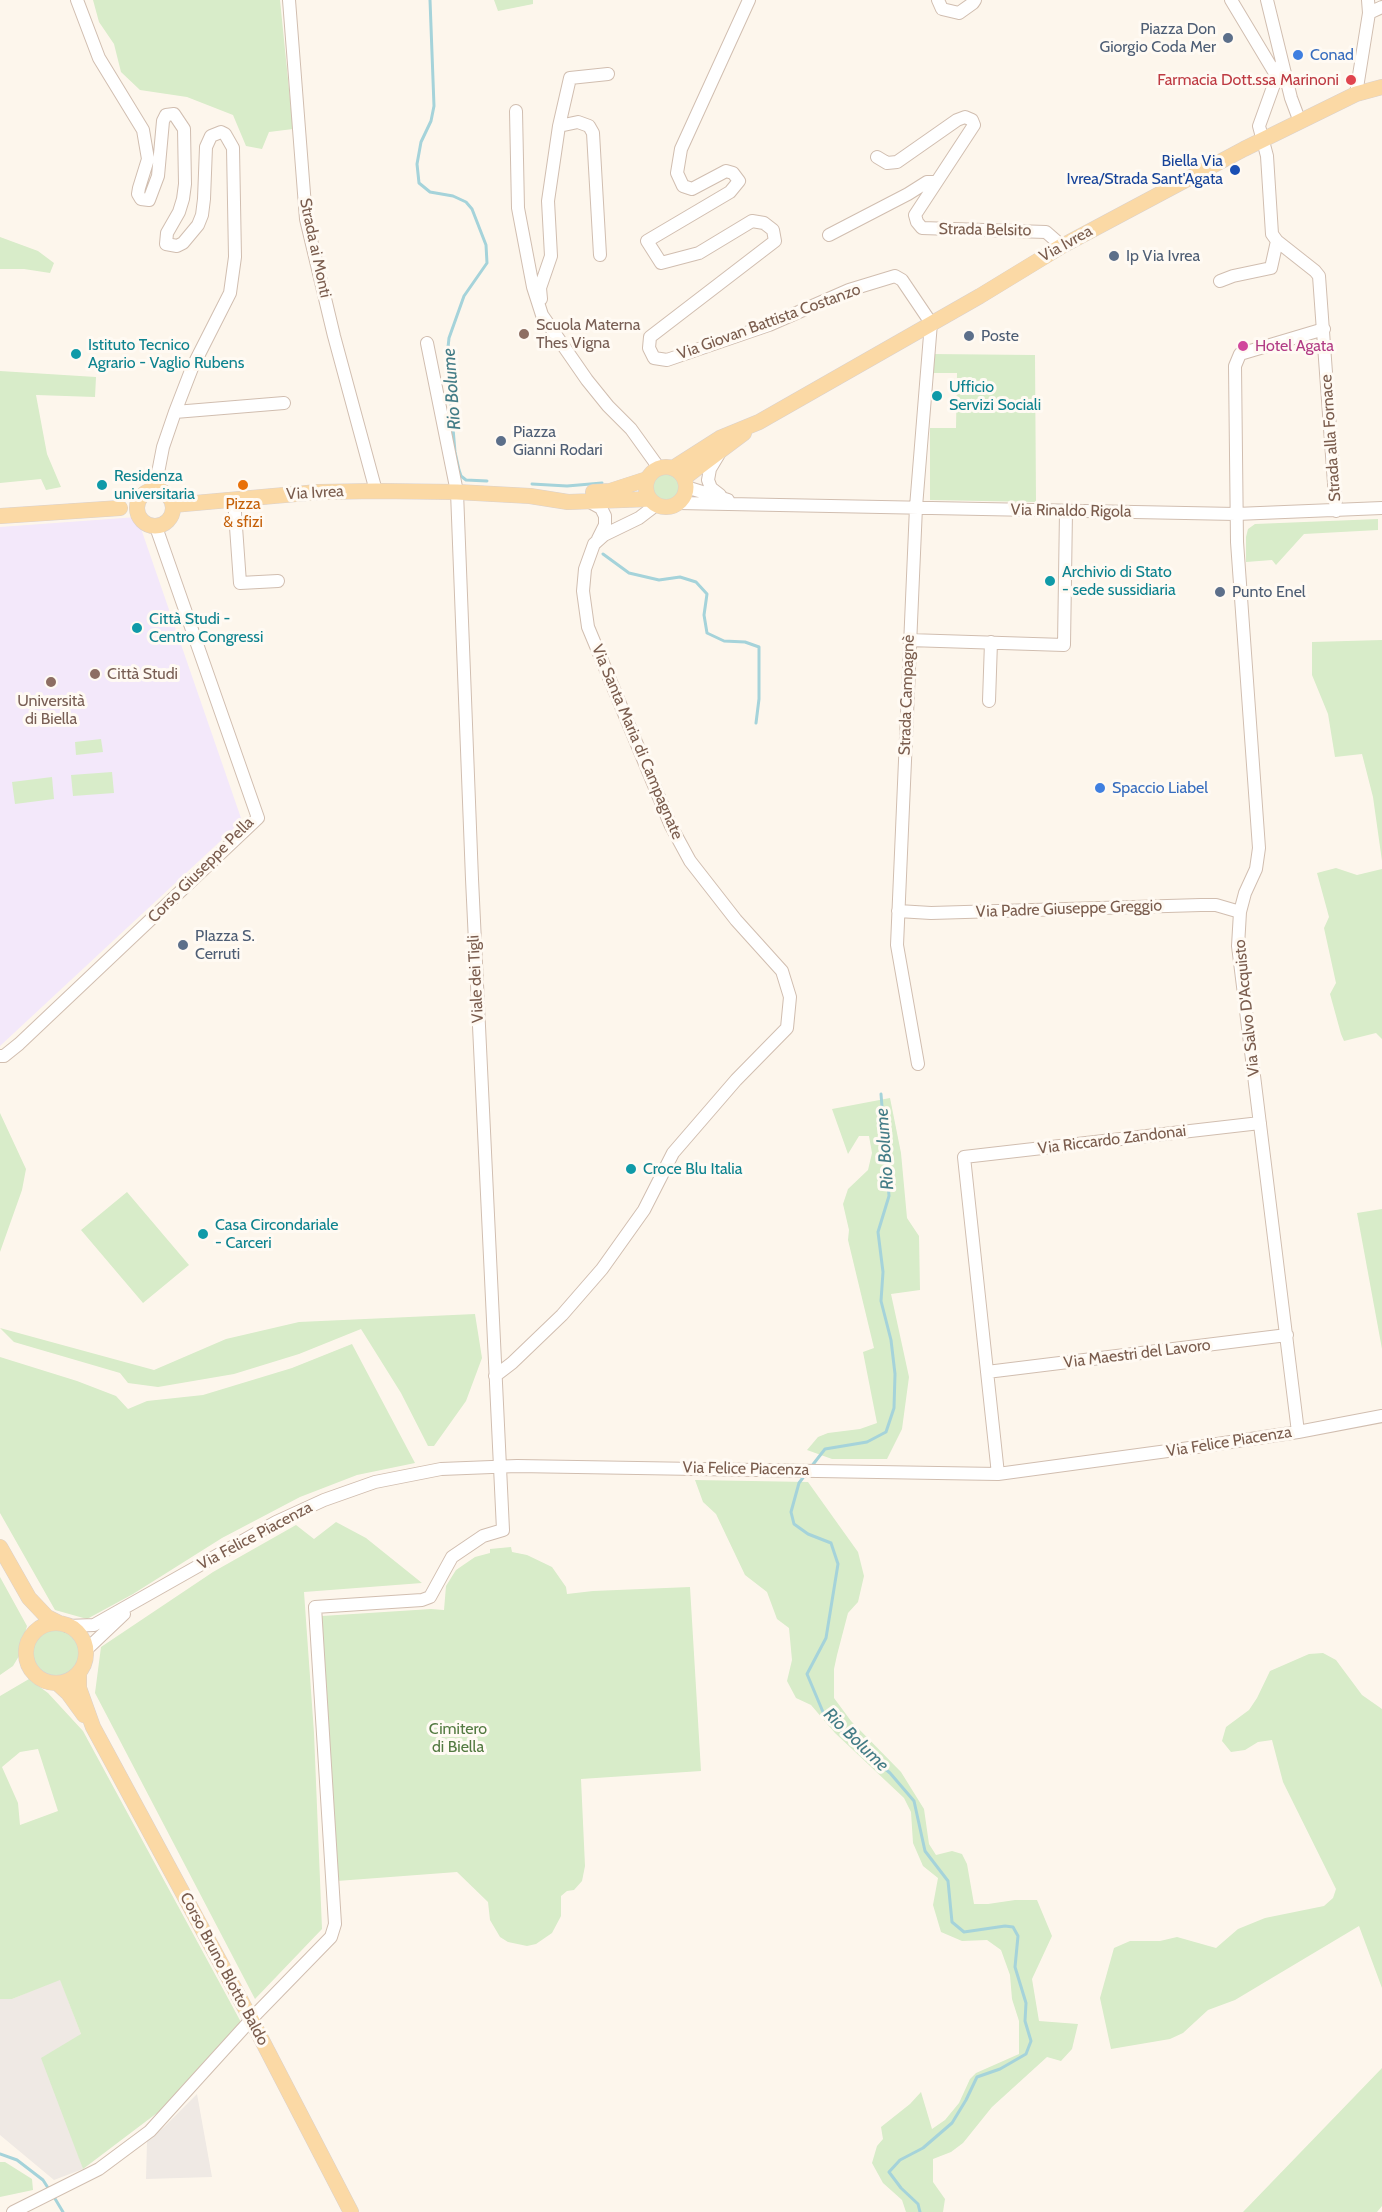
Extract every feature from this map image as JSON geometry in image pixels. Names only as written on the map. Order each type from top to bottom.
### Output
[{"type":"main road","name":"Via Ivrea","points":[[670,476],[720,438],[759,422],[1062,246],[1263,140],[1356,94],[1382,87]]},
{"type":"main road","name":"Via Ivrea","points":[[530,496],[610,491],[670,476],[718,454],[759,422]]},
{"type":"main road","points":[[653,502],[647,493],[670,476],[685,494],[678,503]]},
{"type":"main road","points":[[0,516],[127,508],[138,501],[145,492],[157,490],[167,495],[173,505],[171,517],[167,522],[156,527],[144,523],[137,513],[127,508]]},
{"type":"main road","name":"Via Ivrea","points":[[173,505],[318,492],[376,491],[530,496],[568,502],[653,502],[667,507],[678,503]]},
{"type":"main road","points":[[0,1547],[29,1598],[47,1617],[80,1635],[86,1650],[85,1658],[79,1672],[73,1678],[57,1683],[39,1679],[28,1665],[26,1648],[34,1632],[29,1598]]},
{"type":"main road","points":[[34,1632],[50,1624],[63,1625]]},
{"type":"main road","name":"Corso Bruno Blotto Baldo","points":[[79,1672],[79,1688],[93,1727]]},
{"type":"main road","name":"Corso Bruno Blotto Baldo","points":[[57,1683],[68,1693],[93,1727],[252,2021],[351,2212]]},
{"type":"street","points":[[77,0],[99,58],[143,130],[148,159],[139,188],[138,194],[141,199],[149,200],[157,182],[161,159],[162,121],[166,115],[174,114],[184,129],[183,199],[179,212],[167,232],[166,244],[177,246],[183,243],[198,225],[202,215],[204,157],[211,136],[221,132],[225,134],[233,148],[235,257],[230,293],[192,368],[175,412],[163,447],[157,490]]},
{"type":"street","points":[[84,20],[85,0]]},
{"type":"street","name":"Strada ai Monti","points":[[289,0],[306,219],[334,336],[376,491]]},
{"type":"street","name":"Via Giovan Battista Costanzo","points":[[749,0],[681,149],[676,173],[683,186],[692,189],[726,171],[734,173],[739,181],[730,192],[648,241],[661,263],[699,253],[752,221],[764,223],[773,230],[775,241],[650,337],[649,348],[654,358],[666,360],[769,325],[849,290],[895,276],[902,280],[931,323]]},
{"type":"street","points":[[938,0],[942,9],[959,13],[975,0]]},
{"type":"street","points":[[1231,0],[1274,81],[1290,98]]},
{"type":"street","points":[[1267,0],[1290,98],[1300,122]]},
{"type":"street","points":[[1356,94],[1369,13],[1368,0]]},
{"type":"street","points":[[1369,13],[1382,7]]},
{"type":"street","points":[[1220,281],[1271,268],[1277,241],[1272,234],[1268,156],[1259,126],[1281,62]]},
{"type":"street","points":[[542,315],[540,288],[543,272],[550,256],[548,201],[570,78],[608,74]]},
{"type":"street","points":[[516,111],[518,208],[533,286],[542,315],[587,380],[670,476]]},
{"type":"street","name":"Strada Belsito","points":[[877,157],[887,163],[897,162],[957,120],[965,117],[972,120],[974,125],[915,215],[917,222],[922,228],[1035,230],[1046,232],[1062,246]]},
{"type":"street","points":[[560,126],[578,122],[589,126],[593,133],[600,255]]},
{"type":"street","points":[[829,235],[927,182],[936,182]]},
{"type":"street","name":"Strada alla Fornace","points":[[1277,241],[1315,271],[1320,284],[1336,511]]},
{"type":"street","name":"Strada Campagnè","points":[[918,1065],[897,945],[916,507],[931,323]]},
{"type":"street","points":[[1236,514],[1234,397],[1237,359],[1240,354],[1324,329]]},
{"type":"street","points":[[427,344],[457,492]]},
{"type":"street","points":[[175,412],[284,403]]},
{"type":"street","points":[[718,454],[710,469],[708,480],[711,488],[726,500]]},
{"type":"street","name":"Via Rinaldo Rigola","points":[[670,476],[726,500],[759,506]]},
{"type":"street","name":"Viale dei Tigli","points":[[252,2021],[331,1937],[335,1924],[315,1607],[422,1600],[430,1597],[452,1557],[483,1536],[503,1530],[472,879],[457,492]]},
{"type":"street","points":[[234,499],[240,582],[278,581]]},
{"type":"street","name":"Via Santa Maria di Campagnate","points":[[495,1376],[512,1363],[562,1315],[602,1269],[644,1210],[673,1153],[736,1080],[787,1028],[790,997],[782,971],[736,920],[690,861],[670,826],[588,627],[583,591],[585,568],[594,544],[605,525],[602,508],[590,502]]},
{"type":"street","points":[[597,542],[604,535],[639,518],[653,502]]},
{"type":"street","name":"Via Rinaldo Rigola","points":[[678,503],[1236,514],[1382,508]]},
{"type":"street","points":[[909,640],[1064,645],[1066,511]]},
{"type":"street","name":"Via Salvo D'Acquisto","points":[[1236,514],[1259,848],[1256,869],[1245,893],[1240,912],[1239,960],[1298,1432]]},
{"type":"street","name":"Corso Giuseppe Pella","points":[[0,1056],[4,1056],[19,1044],[258,818],[156,527]]},
{"type":"street","points":[[989,701],[991,642]]},
{"type":"street","name":"Via Padre Giuseppe Greggio","points":[[898,911],[931,913],[1216,905],[1240,912]]},
{"type":"street","name":"Via Riccardo Zandonai","points":[[987,1372],[964,1157],[1260,1123]]},
{"type":"street","name":"Via Maestri del Lavoro","points":[[987,1372],[1287,1335]]},
{"type":"street","points":[[987,1372],[998,1474]]},
{"type":"street","name":"Via Felice Piacenza","points":[[63,1625],[94,1625],[276,1522],[324,1500],[375,1482],[441,1469],[500,1466],[998,1474],[1298,1432],[1382,1416]]},
{"type":"street","name":"Via Felice Piacenza","points":[[86,1650],[135,1602]]},
{"type":"street","points":[[13,2212],[99,2169],[150,2131],[252,2021]]},
{"type":"shaded area","name":"Città Studi","points":[[137,517],[242,821],[0,1046],[0,527]]},
{"type":"shaded area","points":[[60,1979],[81,2034],[67,2123],[83,2169],[54,2180],[0,2135],[0,1999],[12,1999]]},
{"type":"shaded area","points":[[197,2094],[212,2177],[146,2179],[147,2141]]},
{"type":"green space","points":[[93,0],[280,0],[293,129],[269,132],[262,149],[246,146],[233,115],[187,97],[140,90],[121,72],[114,44],[99,22]]},
{"type":"green space","points":[[494,0],[533,0],[533,4],[498,11]]},
{"type":"green space","points":[[0,237],[38,251],[54,263],[50,273],[24,269],[0,269]]},
{"type":"green space","points":[[931,354],[1035,355],[1036,502],[930,500],[930,428],[956,428],[957,373],[930,373]]},
{"type":"green space","points":[[0,371],[96,377],[95,397],[36,395],[47,454],[61,487],[46,490],[41,479],[0,483]]},
{"type":"green space","points":[[666,471],[672,472],[680,480],[680,492],[672,500],[666,501],[660,500],[652,492],[651,486],[652,480],[660,472]]},
{"type":"green space","points":[[1378,519],[1378,530],[1304,534],[1276,565],[1272,560],[1246,562],[1246,537],[1248,529],[1255,524]]},
{"type":"green space","points":[[1382,640],[1382,861],[1373,797],[1362,754],[1335,757],[1328,714],[1312,675],[1312,642]]},
{"type":"green space","points":[[101,739],[103,752],[76,755],[75,742]]},
{"type":"green space","points":[[112,772],[114,793],[73,796],[71,775]]},
{"type":"green space","points":[[52,777],[54,799],[15,804],[12,782]]},
{"type":"green space","points":[[1336,868],[1357,875],[1382,869],[1382,1039],[1376,1033],[1344,1041],[1330,994],[1336,983],[1324,928],[1329,917],[1317,873]]},
{"type":"green space","points":[[890,1098],[901,1153],[907,1218],[919,1236],[920,1290],[891,1294],[909,1377],[902,1429],[887,1459],[832,1459],[807,1450],[818,1437],[828,1433],[860,1429],[877,1423],[863,1352],[874,1348],[848,1240],[849,1230],[843,1204],[848,1189],[868,1170],[872,1153],[869,1136],[859,1136],[848,1154],[832,1109]]},
{"type":"green space","points":[[0,1113],[26,1169],[22,1190],[0,1252]]},
{"type":"green space","points":[[127,1192],[189,1265],[143,1303],[81,1230]]},
{"type":"green space","points":[[1382,1209],[1382,1349],[1357,1213]]},
{"type":"green space","points":[[475,1314],[482,1358],[466,1401],[434,1446],[428,1446],[401,1393],[361,1329],[299,1354],[234,1374],[158,1387],[128,1383],[120,1373],[14,1342],[0,1328],[154,1370],[226,1339],[299,1322]]},
{"type":"green space","points":[[352,1344],[415,1463],[357,1475],[300,1497],[222,1538],[133,1594],[87,1619],[55,1610],[0,1513],[0,1357],[116,1396],[128,1409],[147,1401],[203,1395],[292,1368]]},
{"type":"green space","points":[[695,1480],[808,1482],[858,1552],[864,1576],[858,1602],[848,1613],[837,1655],[834,1669],[834,1698],[851,1721],[901,1772],[924,1809],[929,1844],[936,1855],[952,1851],[962,1854],[967,1864],[974,1904],[1037,1900],[1052,1936],[1032,1979],[1039,2021],[1078,2024],[1072,2049],[1061,2061],[1047,2057],[992,2107],[963,2143],[951,2152],[933,2159],[933,2182],[945,2199],[943,2212],[906,2212],[902,2200],[883,2183],[872,2163],[877,2146],[883,2139],[881,2127],[921,2092],[932,2129],[945,2120],[959,2103],[970,2079],[976,2073],[1019,2054],[1019,2021],[1012,1999],[1010,1975],[1001,1950],[987,1940],[962,1941],[941,1932],[933,1905],[938,1878],[923,1866],[913,1843],[911,1812],[904,1798],[835,1733],[811,1705],[796,1698],[787,1681],[792,1660],[789,1628],[777,1619],[767,1592],[745,1575],[716,1514],[703,1502]]},
{"type":"green space","points":[[336,1522],[366,1538],[422,1583],[304,1592],[314,1733],[322,1929],[255,1999],[95,1693],[101,1647],[213,1572],[296,1525],[314,1539]]},
{"type":"green space","name":"Cimitero di Biella","points":[[511,1547],[512,1552],[527,1555],[552,1567],[566,1587],[567,1594],[690,1587],[701,1771],[581,1779],[585,1866],[582,1881],[574,1890],[567,1891],[561,1896],[561,1916],[552,1933],[536,1944],[527,1946],[508,1942],[500,1937],[490,1920],[488,1902],[457,1872],[337,1881],[322,1616],[444,1610],[446,1586],[456,1570],[475,1557],[490,1553],[490,1549]]},
{"type":"green space","points":[[0,1577],[27,1626],[19,1656],[13,1666],[0,1675]]},
{"type":"green space","points":[[51,1629],[61,1629],[73,1636],[80,1648],[80,1658],[73,1670],[61,1677],[51,1677],[36,1666],[32,1658],[32,1648],[43,1633]]},
{"type":"green space","points":[[1323,1653],[1336,1660],[1362,1695],[1382,1709],[1382,1988],[1359,1926],[1235,2000],[1208,2010],[1183,2033],[1170,2039],[1111,2049],[1100,1998],[1114,1948],[1130,1941],[1160,1941],[1177,1937],[1216,1948],[1238,1929],[1265,1918],[1324,1906],[1333,1898],[1336,1889],[1283,1782],[1272,1740],[1258,1742],[1245,1750],[1231,1752],[1222,1741],[1226,1727],[1249,1710],[1270,1671],[1309,1654]]},
{"type":"green space","points":[[29,1679],[48,1693],[83,1731],[242,2024],[161,2110],[83,2169],[41,2058],[81,2034],[60,1980],[12,1999],[0,1999],[0,1696]],"holes":[[[38,1749],[58,1811],[20,1825],[18,1803],[2,1767],[20,1752]]]},
{"type":"green space","points":[[1382,2068],[1382,2206],[1377,2212],[1243,2212]]},
{"type":"green space","points":[[0,2162],[5,2162],[32,2179],[33,2190],[0,2197]]},
{"type":"waterway","name":"Rio Bolume","points":[[430,0],[434,106],[431,121],[421,142],[417,164],[419,183],[430,192],[453,196],[466,202],[472,209],[486,245],[487,263],[464,296],[449,338],[447,357],[455,452],[459,470],[461,476],[466,480],[487,481]]},
{"type":"waterway","name":"Rio Bolume","points":[[532,484],[567,486],[602,483]]},
{"type":"waterway","name":"Rio Bolume","points":[[603,554],[629,573],[659,580],[680,577],[696,582],[707,594],[704,615],[707,633],[724,641],[745,642],[759,647],[759,699],[756,723]]},
{"type":"waterway","name":"Rio Bolume","points":[[811,1467],[825,1449],[867,1442],[886,1432],[894,1408],[895,1374],[891,1340],[881,1301],[883,1272],[878,1232],[889,1196],[881,1094]]},
{"type":"waterway","name":"Rio Bolume","points":[[805,1475],[799,1483],[791,1512],[794,1524],[808,1534],[831,1543],[838,1564],[826,1638],[807,1674],[823,1712],[855,1744],[890,1773],[914,1801],[925,1851],[948,1881],[952,1922],[964,1932],[1005,1926],[1013,1927],[1018,1936],[1015,1967],[1026,2003],[1025,2021],[1031,2041],[1026,2054],[1000,2069],[977,2077],[952,2123],[923,2148],[900,2160],[889,2172],[901,2188],[918,2204],[920,2212]]},
{"type":"waterway","points":[[0,2154],[17,2160],[43,2180],[50,2191]]},
{"type":"waterway","points":[[54,2197],[63,2212]]},
{"type":"place","name":"Piazza Don Giorgio Coda Mer","points":[[1228,38]]},
{"type":"place","name":"Conad","points":[[1298,55]]},
{"type":"place","name":"Farmacia Dott.ssa Marinoni","points":[[1351,80]]},
{"type":"place","name":"Biella Via Ivrea/Strada Sant'Agata","points":[[1235,170]]},
{"type":"place","name":"Ip Via Ivrea","points":[[1114,256]]},
{"type":"place","name":"Scuola Materna Thes Vigna","points":[[524,334]]},
{"type":"place","name":"Poste","points":[[969,336]]},
{"type":"place","name":"Hotel Agata","points":[[1243,346]]},
{"type":"place","name":"Istituto Tecnico Agrario - Vaglio Rubens","points":[[76,354]]},
{"type":"place","name":"Ufficio Servizi Sociali","points":[[937,396]]},
{"type":"place","name":"Piazza Gianni Rodari","points":[[501,441]]},
{"type":"place","name":"Residenza universitaria","points":[[102,485]]},
{"type":"place","name":"Pizza & sfizi","points":[[243,485]]},
{"type":"place","name":"Archivio di Stato - sede sussidiaria","points":[[1050,581]]},
{"type":"place","name":"Punto Enel","points":[[1220,592]]},
{"type":"place","name":"Città Studi - Centro Congressi","points":[[137,628]]},
{"type":"place","name":"Città Studi","points":[[95,674]]},
{"type":"place","name":"Università di Biella","points":[[51,682]]},
{"type":"place","name":"Spaccio Liabel","points":[[1100,788]]},
{"type":"place","name":"PIazza S. Cerruti","points":[[183,945]]},
{"type":"place","name":"Croce Blu Italia","points":[[631,1169]]},
{"type":"place","name":"Casa Circondariale - Carceri","points":[[203,1234]]}]
